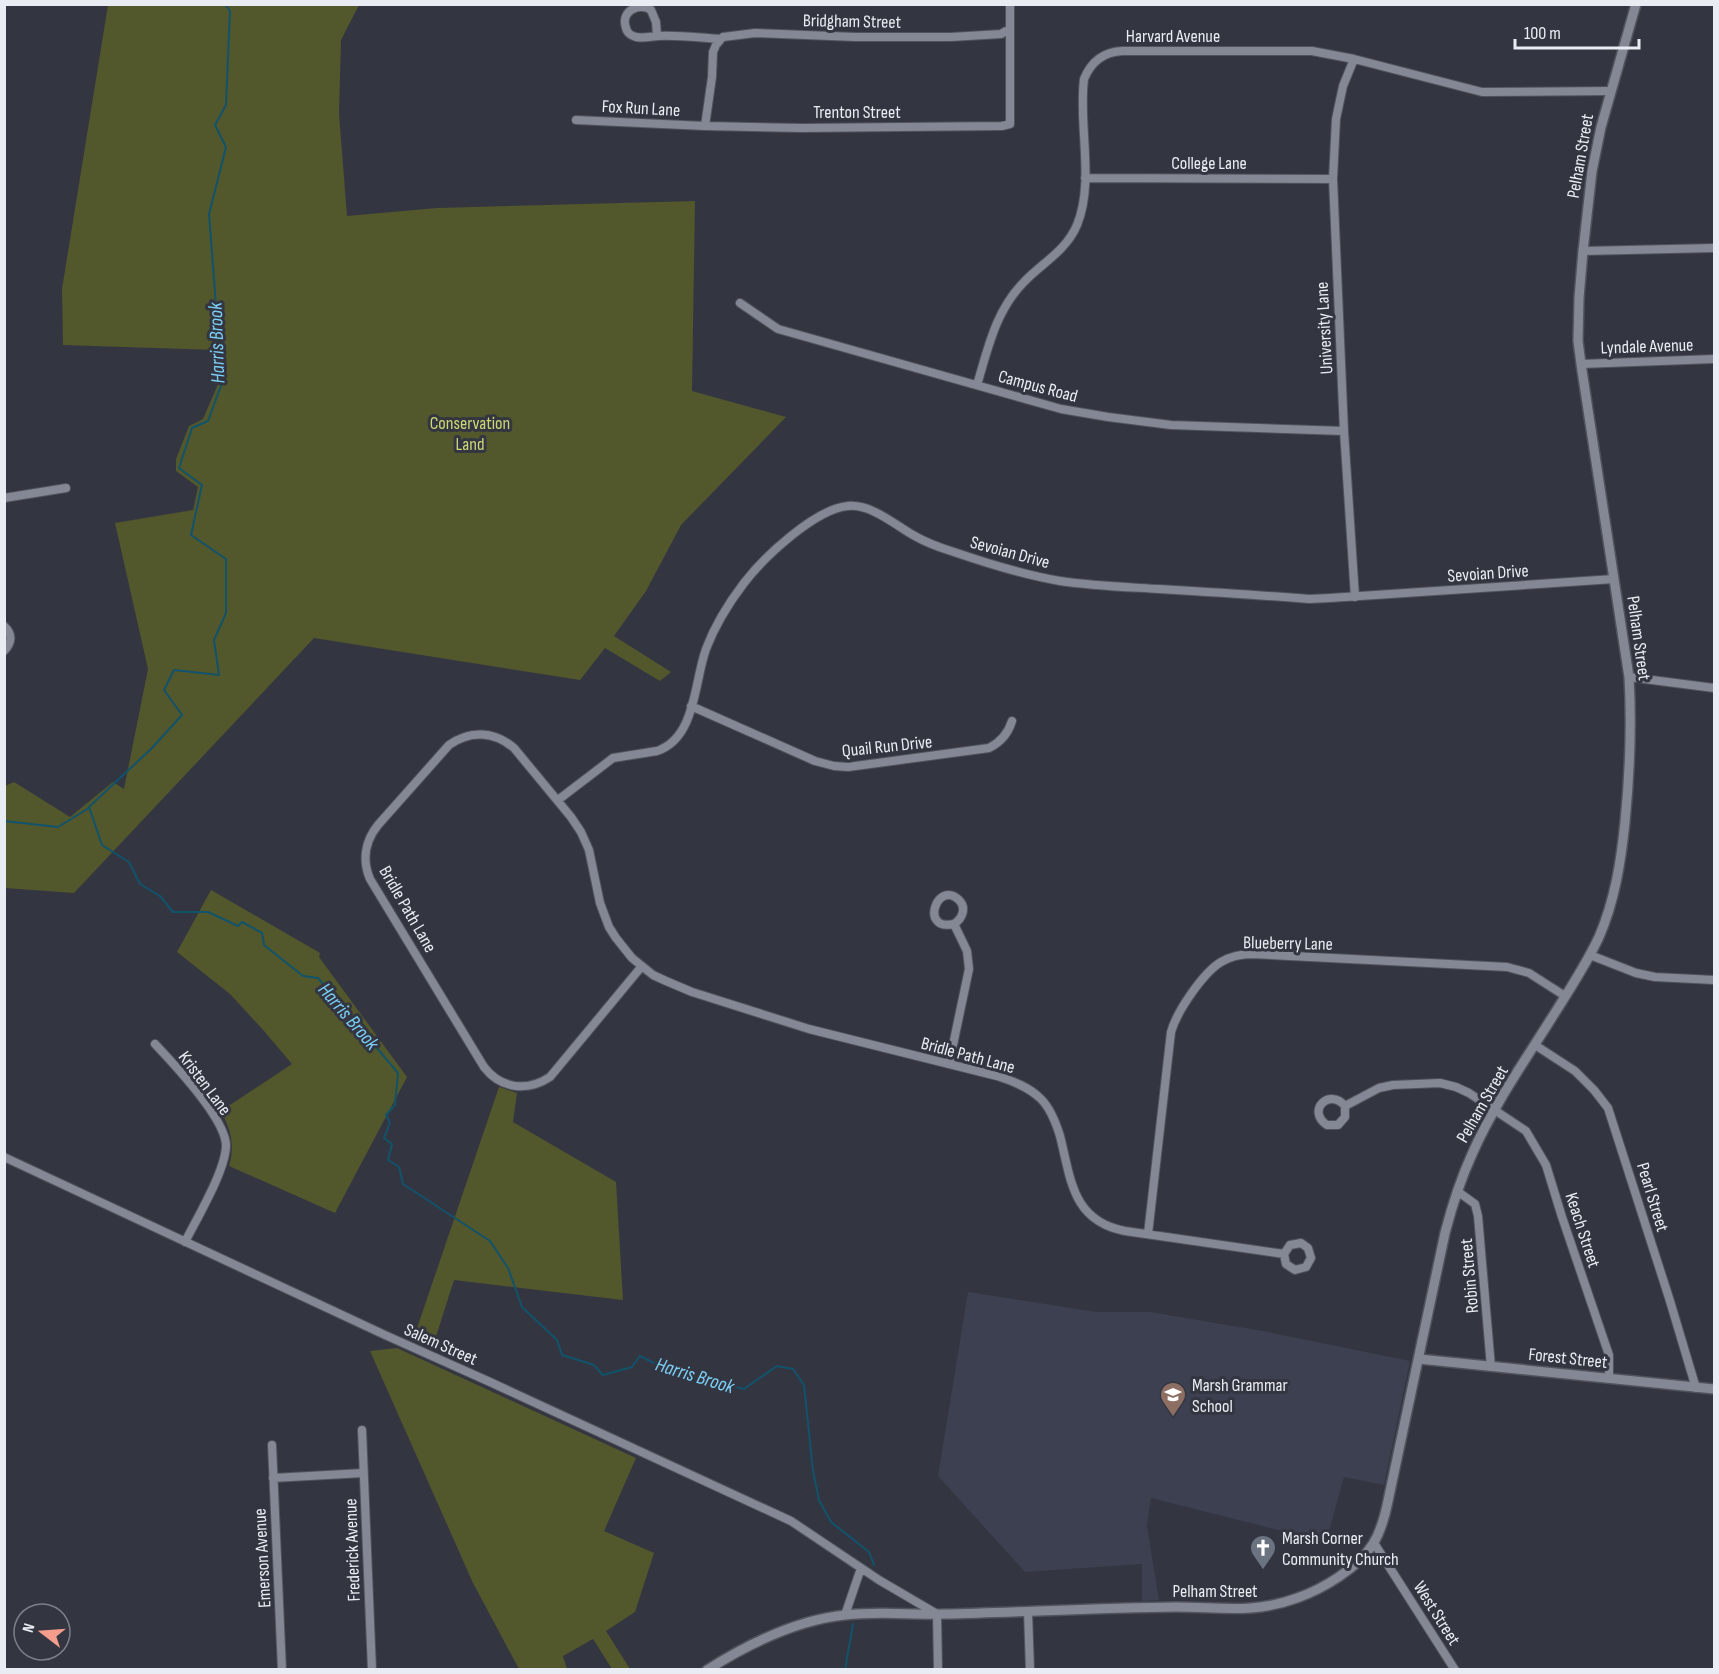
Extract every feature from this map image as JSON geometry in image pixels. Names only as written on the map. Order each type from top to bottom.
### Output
[{"type":"street","points":[[1010,4],[1010,31]]},
{"type":"street","name":"Pelham Street","points":[[707,1670],[738,1651],[788,1630],[814,1621],[845,1615],[890,1612],[937,1614],[1178,1607],[1245,1609],[1267,1607],[1299,1598],[1342,1575],[1365,1555],[1374,1543],[1388,1501],[1445,1233],[1457,1191],[1472,1152],[1495,1109],[1599,937],[1614,895],[1620,862],[1631,763],[1629,677],[1581,364],[1578,320],[1583,251],[1596,150],[1636,4]]},
{"type":"street","name":"Bridgham Street","points":[[657,35],[656,22],[651,10],[643,6],[636,6],[631,10],[625,21],[626,28],[630,34],[645,38],[657,35],[721,39],[755,33],[855,37],[951,37],[1001,34],[1010,31]]},
{"type":"street","name":"Trenton Street","points":[[705,126],[802,128],[1002,126],[1010,124],[1010,31]]},
{"type":"street","points":[[705,126],[713,52],[721,39]]},
{"type":"street","name":"Harvard Avenue","points":[[977,385],[991,337],[1007,302],[1023,282],[1065,245],[1080,214],[1084,178],[1084,79],[1093,63],[1104,55],[1122,51],[1312,51],[1354,59],[1482,92],[1611,91]]},
{"type":"street","name":"University Lane","points":[[1354,59],[1343,86],[1336,119],[1333,179],[1344,431],[1355,597]]},
{"type":"street","name":"Fox Run Lane","points":[[576,120],[705,126]]},
{"type":"street","name":"College Lane","points":[[1084,178],[1333,179]]},
{"type":"street","points":[[1583,251],[1714,248]]},
{"type":"street","name":"Campus Road","points":[[740,303],[778,329],[1061,409],[1171,424],[1344,431]]},
{"type":"street","name":"Lyndale Avenue","points":[[1581,364],[1714,358]]},
{"type":"street","points":[[4,498],[66,488]]},
{"type":"street","name":"Sevoian Drive","points":[[558,800],[613,758],[657,751],[669,746],[682,731],[711,636],[726,607],[766,558],[788,539],[824,514],[843,507],[863,508],[917,537],[948,550],[1025,573],[1058,581],[1127,588],[1309,599],[1614,579]]},
{"type":"street","points":[[4,626],[8,629],[11,640],[4,651]]},
{"type":"street","points":[[1629,677],[1714,688]]},
{"type":"street","name":"Quail Run Drive","points":[[691,706],[815,761],[841,767],[988,748],[1001,740],[1012,721]]},
{"type":"street","name":"Bridle Path Lane","points":[[642,966],[550,1077],[530,1086],[507,1085],[494,1078],[484,1067],[368,873],[366,851],[369,840],[444,750],[461,738],[482,734],[502,740],[514,748],[571,817],[586,841],[600,903],[609,927],[624,948],[653,975],[679,987],[794,1024],[1012,1081],[1027,1088],[1046,1105],[1054,1120],[1073,1190],[1081,1205],[1102,1224],[1120,1230],[1284,1254]]},
{"type":"street","points":[[949,1064],[969,969],[967,951],[954,924]]},
{"type":"street","name":"Blueberry Lane","points":[[1148,1234],[1173,1027],[1181,1008],[1206,975],[1224,960],[1253,954],[1507,967],[1529,973],[1565,996]]},
{"type":"street","points":[[1590,955],[1636,973],[1655,977],[1714,980]]},
{"type":"street","name":"Kristen Lane","points":[[155,1044],[188,1080],[219,1125],[225,1139],[225,1154],[221,1168],[185,1242]]},
{"type":"street","name":"Pearl Street","points":[[1535,1046],[1575,1071],[1608,1108],[1696,1388]]},
{"type":"street","name":"Keach Street","points":[[1345,1106],[1379,1088],[1393,1085],[1432,1083],[1449,1085],[1463,1090],[1495,1109],[1526,1131],[1546,1165],[1609,1355],[1610,1379]]},
{"type":"street","name":"Salem Street","points":[[4,1157],[791,1521],[861,1568],[937,1614]]},
{"type":"street","name":"Robin Street","points":[[1457,1191],[1471,1201],[1477,1209],[1491,1367]]},
{"type":"street","name":"Forest Street","points":[[1419,1359],[1714,1389]]},
{"type":"street","name":"Frederick Avenue","points":[[362,1430],[372,1670]]},
{"type":"street","name":"Emerson Avenue","points":[[272,1445],[282,1670]]},
{"type":"street","points":[[273,1478],[363,1473]]},
{"type":"street","name":"West Street","points":[[1374,1543],[1455,1670]]},
{"type":"street","points":[[845,1615],[861,1568]]},
{"type":"street","points":[[1028,1612],[1030,1670]]},
{"type":"street","points":[[937,1614],[938,1670]]},
{"type":"shaded area","name":"Marsh Grammar School","points":[[968,1292],[1097,1312],[1150,1312],[1263,1331],[1410,1361],[1384,1485],[1344,1477],[1326,1542],[1151,1498],[1147,1526],[1159,1600],[1142,1601],[1142,1564],[1025,1572],[938,1476]]},
{"type":"green space","name":"Conservation Land","points":[[108,5],[359,5],[341,40],[339,114],[347,216],[437,208],[695,201],[692,391],[786,417],[681,525],[646,591],[614,636],[671,672],[660,681],[605,648],[580,680],[314,638],[74,893],[5,888],[5,786],[14,782],[70,817],[113,782],[124,789],[148,669],[115,523],[193,510],[198,487],[176,471],[176,459],[189,426],[203,419],[218,384],[215,350],[63,345],[62,289]]},
{"type":"green space","points":[[211,890],[320,953],[319,957],[407,1077],[335,1213],[229,1166],[232,1151],[231,1138],[221,1111],[292,1064],[230,994],[177,952]]},
{"type":"green space","points":[[499,1087],[517,1093],[513,1122],[616,1182],[623,1300],[454,1280],[433,1346],[414,1337]]},
{"type":"green space","points":[[397,1348],[636,1458],[604,1531],[654,1553],[635,1612],[606,1631],[630,1669],[612,1669],[593,1639],[563,1656],[567,1669],[519,1669],[473,1583],[370,1351]]},
{"type":"waterway","name":"Harris Brook","points":[[225,4],[230,11],[226,105],[215,125],[226,147],[209,214],[222,383],[208,421],[192,428],[179,468],[202,485],[191,535],[226,559],[226,613],[214,640],[219,675],[174,670],[164,690],[182,715],[152,748],[89,807],[102,845],[129,862],[140,884],[160,896],[173,912],[208,912],[238,926],[242,922],[262,933],[264,945],[303,976],[318,978],[398,1073],[395,1105],[386,1115],[390,1123],[384,1138],[392,1144],[388,1160],[399,1167],[403,1184],[490,1241],[508,1268],[522,1307],[557,1340],[562,1355],[594,1365],[603,1375],[632,1367],[640,1356],[666,1369],[744,1389],[777,1366],[793,1369],[804,1385],[813,1471],[819,1500],[831,1522],[869,1552],[874,1565]]},
{"type":"waterway","points":[[4,821],[58,827],[89,808]]},
{"type":"waterway","name":"Harris Brook","points":[[845,1670],[853,1624]]},
{"type":"place","name":"Marsh Grammar School","points":[[1173,1418]]},
{"type":"place","name":"Marsh Corner Community Church","points":[[1263,1571]]}]
